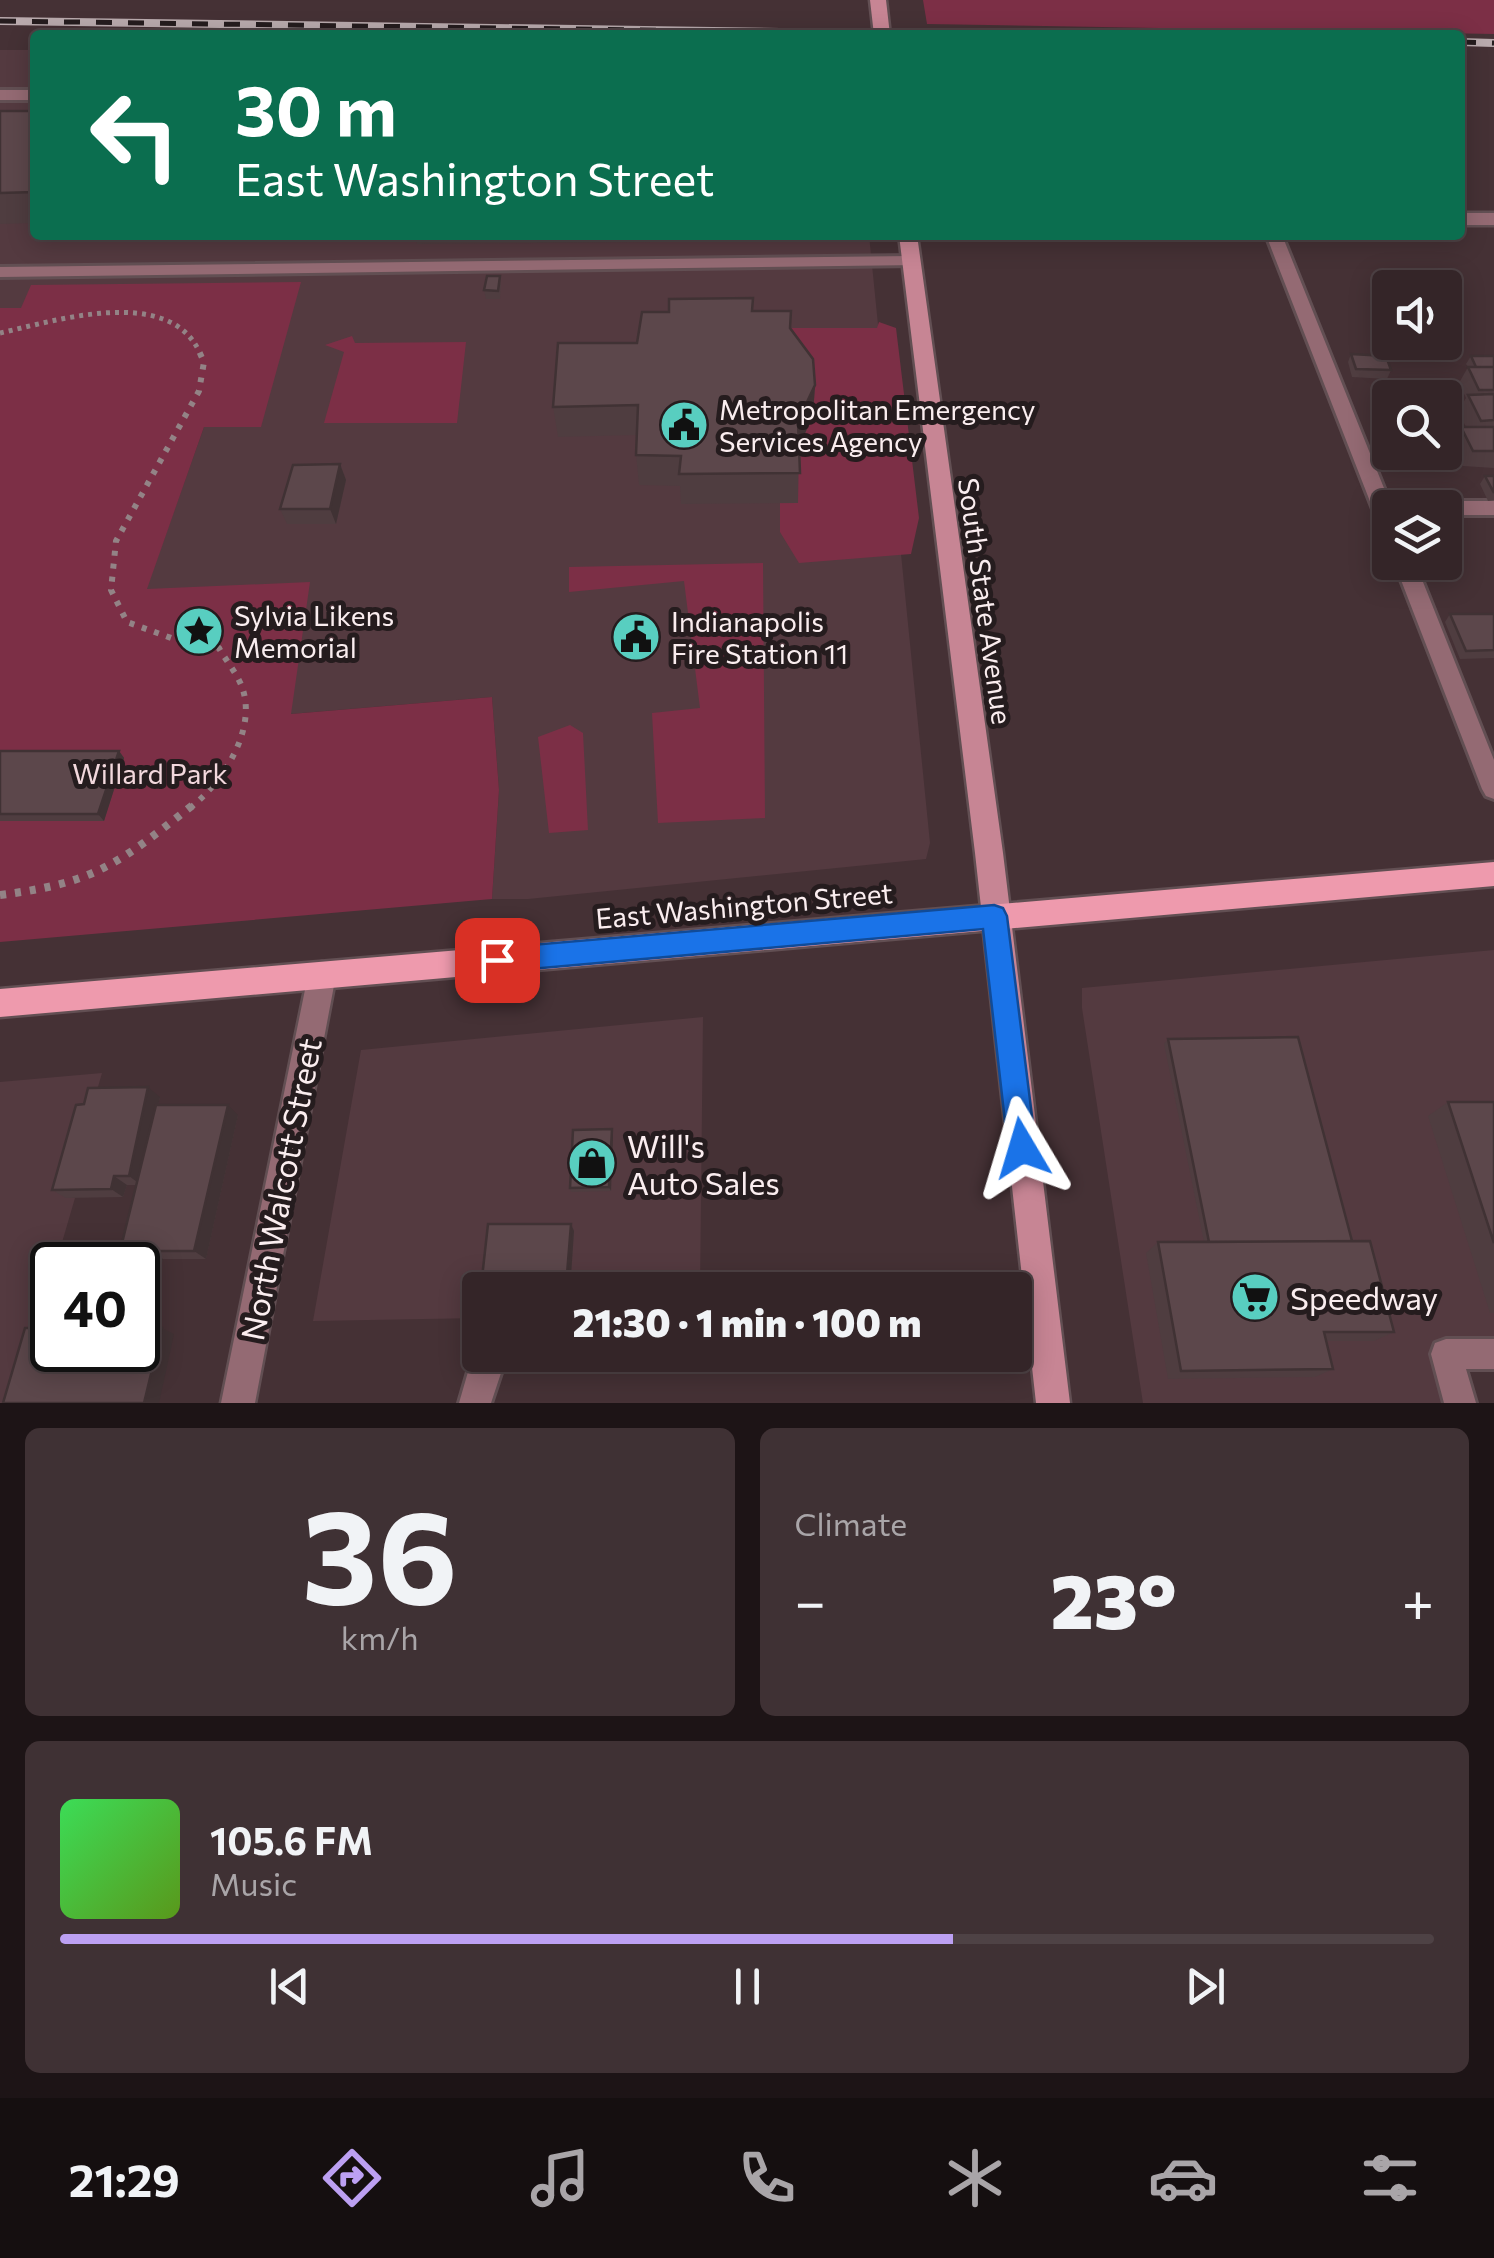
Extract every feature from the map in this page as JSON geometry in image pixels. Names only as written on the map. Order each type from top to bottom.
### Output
[{"type":"main road","name":"East Washington Street","points":[[0,1003],[1494,874]]},
{"type":"street","points":[[878,0],[881,30]]},
{"type":"street","points":[[1465,220],[1491,224]]},
{"type":"street","name":"South State Avenue","points":[[909,240],[989,854],[1025,1272]]},
{"type":"street","name":"North Walcott Street","points":[[238,1403],[322,975]]},
{"type":"street","name":"South State Avenue","points":[[1032,1334],[1053,1403]]},
{"type":"lane","points":[[0,94],[30,94]]},
{"type":"lane","points":[[1276,240],[1378,490]]},
{"type":"lane","points":[[0,272],[911,261]]},
{"type":"lane","points":[[1462,508],[1494,508]]},
{"type":"lane","points":[[1411,580],[1494,788]]},
{"type":"lane","points":[[1460,1403],[1446,1354],[1494,1354]]},
{"type":"lane","points":[[475,1403],[483,1372]]},
{"type":"path","points":[[0,333],[88,313],[126,313],[165,319],[192,337],[204,362],[199,391],[116,540],[111,590],[127,622],[174,639],[218,648],[244,691],[242,742],[200,800],[116,865],[58,888],[0,896]]},
{"type":"shaded area","points":[[0,50],[30,50],[30,240],[870,240],[930,843],[926,859],[528,899],[492,899],[499,790],[492,697],[290,714],[146,590],[204,427],[21,308],[0,308]]},
{"type":"shaded area","points":[[1494,950],[1494,1354],[1446,1354],[1460,1403],[1143,1403],[1082,988]]},
{"type":"shaded area","points":[[703,1017],[700,1272],[462,1272],[462,1318],[313,1321],[361,1050]]},
{"type":"shaded area","points":[[102,1073],[66,1197],[75,1198],[62,1242],[30,1242],[30,1352],[15,1403],[0,1403],[0,1082]]},
{"type":"green space","points":[[923,0],[1494,0],[1494,34],[1465,33],[1465,30],[927,24]]},
{"type":"green space","name":"Willard Park","points":[[301,282],[261,427],[204,427],[147,589],[310,582],[291,714],[492,697],[499,790],[492,899],[0,942],[0,308],[21,308],[31,285]]},
{"type":"green space","points":[[879,322],[896,328],[919,518],[911,554],[799,563],[780,532],[780,503],[798,502],[797,451],[813,415],[812,390],[753,328],[877,328]]},
{"type":"green space","points":[[352,336],[355,343],[466,342],[457,423],[324,423],[344,352],[325,345]]},
{"type":"green space","points":[[763,563],[765,818],[658,823],[652,713],[700,708],[684,581],[569,592],[569,567]]},
{"type":"green space","points":[[570,725],[583,733],[588,830],[549,833],[538,737]]},
{"type":"building","points":[[0,111],[30,111],[30,192],[0,193]]},
{"type":"building","points":[[487,276],[500,276],[498,291],[484,290]]},
{"type":"building","name":"Metropolitan Emergency Services Agency","points":[[753,298],[752,311],[791,311],[790,328],[813,359],[815,385],[798,421],[800,473],[679,474],[681,456],[636,455],[638,405],[553,407],[558,343],[637,343],[642,312],[669,312],[669,299]]},
{"type":"building","points":[[1351,354],[1387,360],[1391,370],[1356,369]]},
{"type":"building","points":[[1471,356],[1494,356],[1494,367],[1476,367]]},
{"type":"building","points":[[1468,367],[1494,367],[1494,390],[1479,390]]},
{"type":"building","points":[[1494,394],[1494,420],[1481,421],[1468,395]]},
{"type":"building","points":[[1462,427],[1494,427],[1494,451],[1473,451]]},
{"type":"building","points":[[340,464],[330,509],[280,509],[293,465]]},
{"type":"building","points":[[1485,476],[1494,476],[1494,493]]},
{"type":"building","points":[[1450,614],[1494,614],[1494,650],[1466,651]]},
{"type":"building","points":[[0,751],[119,751],[98,814],[0,814]]},
{"type":"building","points":[[1298,1037],[1352,1241],[1209,1242],[1168,1039]]},
{"type":"building","points":[[148,1087],[129,1176],[114,1176],[111,1189],[52,1190],[76,1105],[84,1104],[88,1088]]},
{"type":"building","points":[[1448,1102],[1494,1102],[1494,1243]]},
{"type":"building","points":[[156,1105],[228,1105],[194,1251],[160,1251],[160,1242],[122,1242]]},
{"type":"building","name":"Will's Auto Sales","points":[[612,1129],[609,1187],[570,1188],[573,1130]]},
{"type":"building","points":[[488,1224],[571,1224],[567,1272],[483,1272]]},
{"type":"building","points":[[1370,1241],[1394,1332],[1324,1332],[1333,1369],[1181,1371],[1158,1242]]},
{"type":"building","points":[[25,1328],[30,1328],[30,1372],[151,1372],[144,1403],[3,1403]]},
{"type":"railway","points":[[0,21],[643,30]]},
{"type":"railway","points":[[1465,42],[1494,43]]},
{"type":"place","name":"Metropolitan Emergency Services Agency","points":[[684,425]]},
{"type":"place","name":"Sylvia Likens Memorial","points":[[199,631]]},
{"type":"place","name":"Indianapolis Fire Station 11","points":[[636,637]]},
{"type":"place","name":"Will's Auto Sales","points":[[592,1163]]},
{"type":"place","name":"Speedway","points":[[1255,1297]]},
{"type":"route","points":[[497,960],[994,916],[1022,1148]]}]
